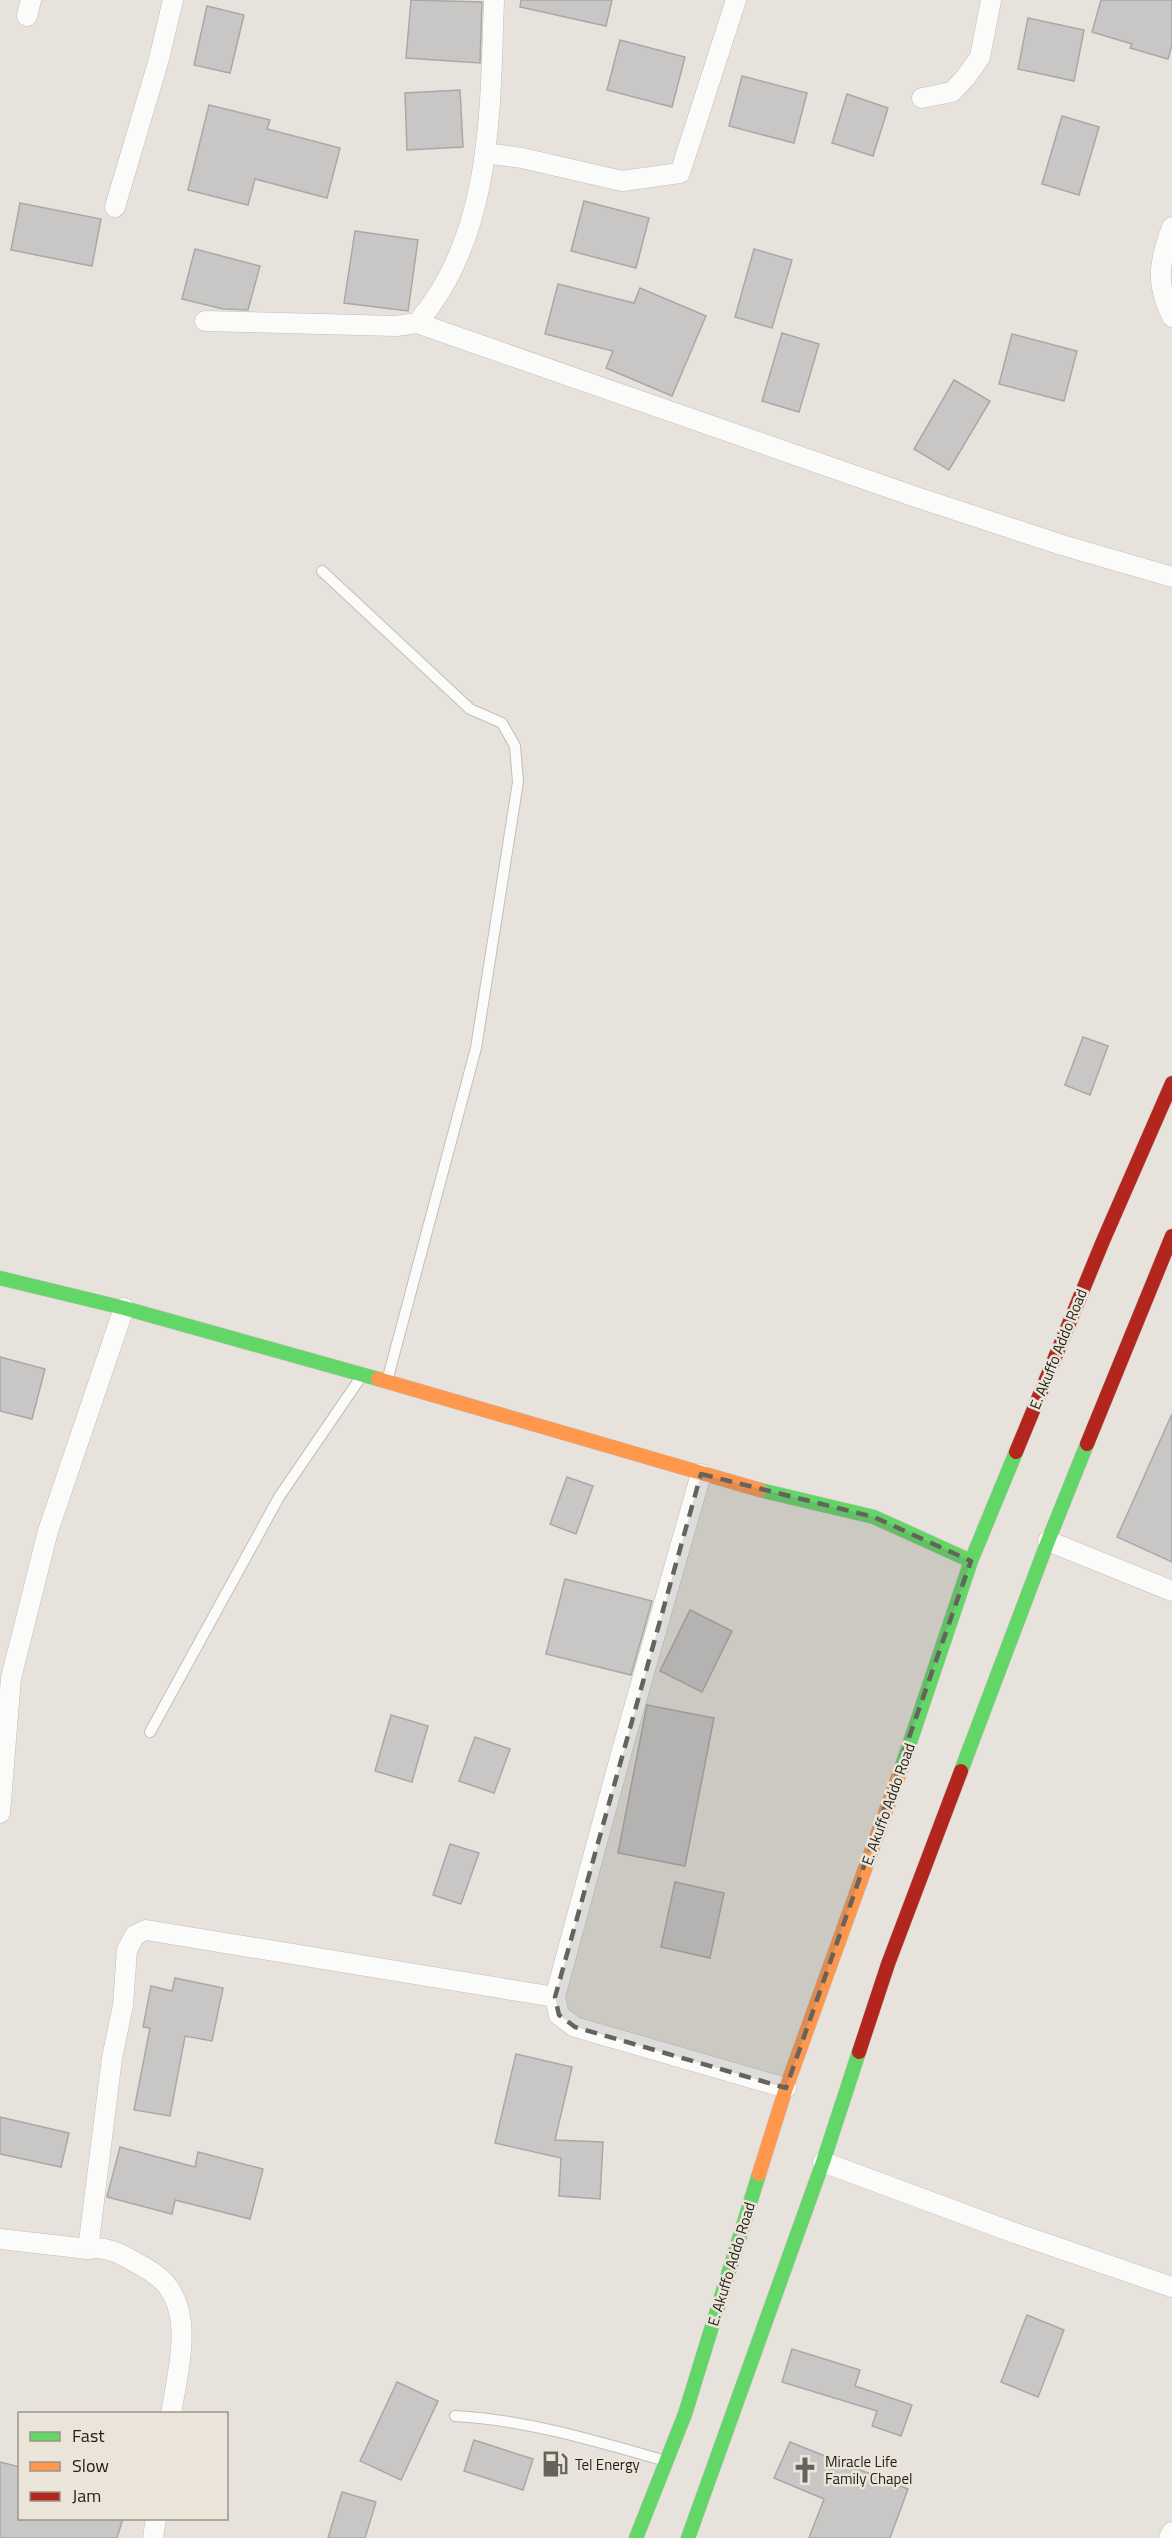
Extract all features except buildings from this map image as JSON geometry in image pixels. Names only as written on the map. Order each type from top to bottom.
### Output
[{"type":"main road","name":"E. Akuffo Addo Road","points":[[636,2538],[685,2414],[786,2088],[905,1758],[971,1561],[1103,1240],[1172,1083]]},
{"type":"main road","points":[[688,2538],[823,2162],[888,1964],[1048,1541],[1172,1236]]},
{"type":"main road","points":[[0,1278],[124,1308],[701,1474],[874,1517],[971,1561]]},
{"type":"street","points":[[115,207],[159,59],[173,0]]},
{"type":"street","points":[[417,323],[433,305],[468,235],[477,204],[485,153],[494,0]]},
{"type":"street","points":[[485,153],[522,158],[622,181],[680,173],[736,0]]},
{"type":"street","points":[[922,98],[952,92],[966,77],[980,57],[991,0]]},
{"type":"street","points":[[1172,227],[1163,251],[1160,288],[1172,317]]},
{"type":"street","points":[[205,321],[396,326],[417,323],[916,496],[1062,545],[1172,577]]},
{"type":"street","points":[[0,1813],[11,1677],[48,1531],[124,1308]]},
{"type":"street","points":[[701,1474],[555,1997],[559,2015],[575,2027],[786,2088]]},
{"type":"street","points":[[1048,1541],[1172,1591]]},
{"type":"street","points":[[88,2249],[112,2058],[123,2005],[127,1950],[135,1935],[146,1930],[555,1997]]},
{"type":"street","points":[[823,2162],[1015,2233],[1172,2287]]},
{"type":"street","points":[[0,2239],[88,2249],[100,2247],[120,2253],[147,2269],[168,2286],[180,2312],[181,2347],[171,2412]]},
{"type":"street","points":[[153,2538],[156,2520]]},
{"type":"street","points":[[1169,2538],[1172,2532]]},
{"type":"lane","points":[[322,571],[470,709],[502,723],[515,746],[516,755],[518,782],[476,1048],[387,1382]]},
{"type":"lane","points":[[150,1732],[279,1497],[363,1375]]},
{"type":"lane","points":[[455,2416],[496,2418],[578,2436],[666,2461]]},
{"type":"highlighted area","points":[[701,1474],[874,1517],[971,1561],[786,2088],[575,2027],[559,2015],[555,1997]]},
{"type":"traffic: fast","points":[[0,1278],[124,1308],[378,1379]]},
{"type":"traffic: fast","points":[[961,1771],[1087,1444]]},
{"type":"traffic: fast","points":[[901,1769],[971,1561],[1016,1452]]},
{"type":"traffic: fast","points":[[760,1490],[874,1517],[971,1561]]},
{"type":"traffic: fast","points":[[688,2538],[823,2162],[859,2052]]},
{"type":"traffic: fast","points":[[636,2538],[685,2414],[759,2174]]},
{"type":"traffic: slow","points":[[378,1379],[760,1490]]},
{"type":"traffic: slow","points":[[759,2174],[786,2088],[901,1769]]},
{"type":"traffic: jam","points":[[1016,1452],[1103,1241],[1172,1083]]},
{"type":"traffic: jam","points":[[1087,1444],[1172,1236]]},
{"type":"traffic: jam","points":[[859,2052],[888,1964],[961,1771]]},
{"type":"place","name":"Tel Energy","points":[[555,2464]]},
{"type":"place","name":"Miracle Life Family Chapel","points":[[805,2470]]}]
